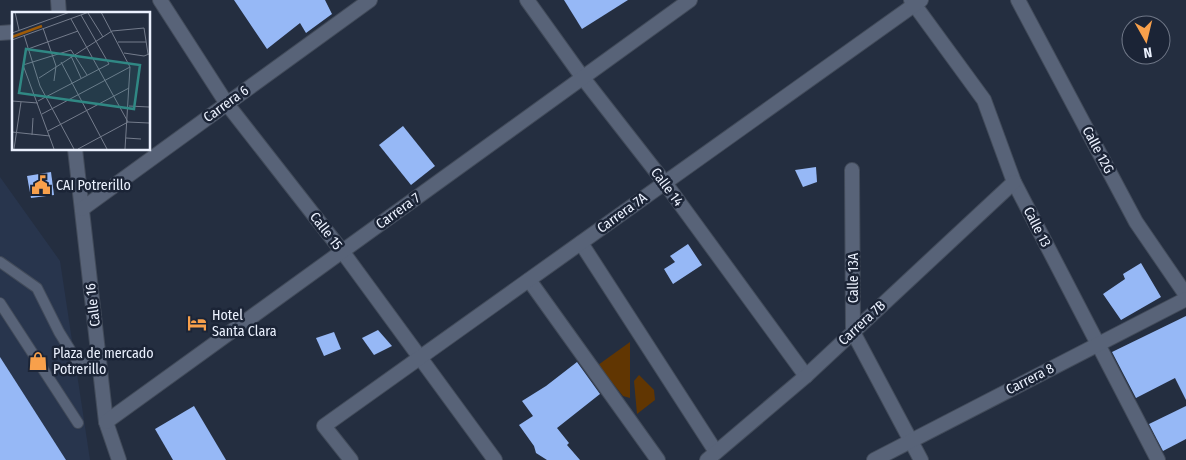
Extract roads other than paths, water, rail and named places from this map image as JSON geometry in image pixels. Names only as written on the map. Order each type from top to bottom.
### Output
[{"type":"street","name":"Calle 15","points":[[160,0],[227,104],[342,251],[495,460]]},
{"type":"street","name":"Carrera 6","points":[[82,209],[370,0]]},
{"type":"street","name":"Calle 14","points":[[527,0],[583,78],[665,183],[806,376]]},
{"type":"street","name":"Carrera 7","points":[[106,422],[690,0]]},
{"type":"street","name":"Calle 12G","points":[[1018,0],[1136,222],[1186,297]]},
{"type":"street","name":"Calle 13","points":[[915,2],[984,100],[1014,182],[1158,460]]},
{"type":"street","name":"Carrera 7A","points":[[351,460],[324,426],[915,2]]},
{"type":"street","name":"Calle 16","points":[[74,150],[106,422],[119,460]]},
{"type":"street","name":"Calle 13A","points":[[852,170],[853,332],[921,460]]},
{"type":"street","name":"Carrera 7B","points":[[712,456],[806,376],[1014,182]]},
{"type":"street","points":[[581,243],[712,456]]},
{"type":"street","points":[[529,280],[658,460]]},
{"type":"street","name":"Carrera 8","points":[[874,460],[1186,297]]},
{"type":"lane","points":[[0,262],[36,288],[77,361],[99,366]]},
{"type":"lane","points":[[0,303],[78,424]]},
{"type":"place","name":"CAI Potrerillo","points":[[41,185]]},
{"type":"place","name":"Hotel Santa Clara","points":[[197,323]]},
{"type":"place","name":"Plaza de mercado Potrerillo","points":[[38,361]]}]
